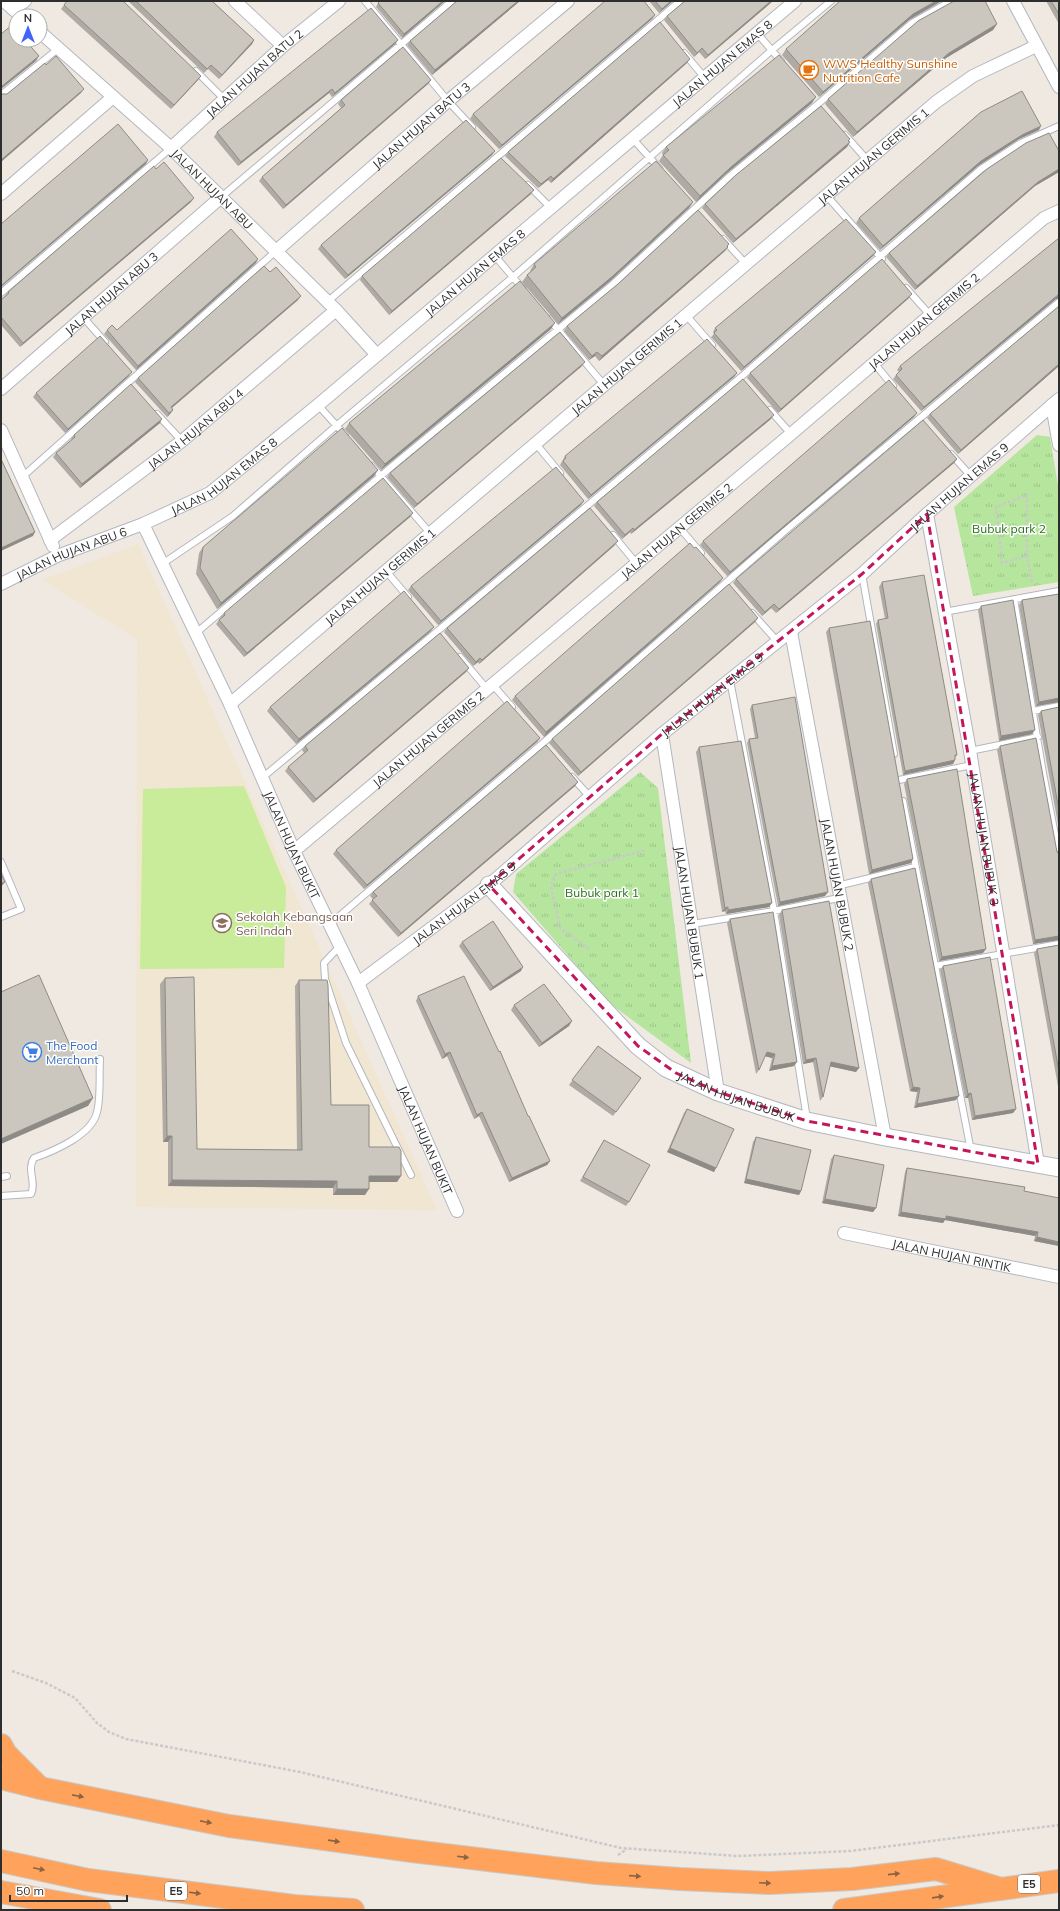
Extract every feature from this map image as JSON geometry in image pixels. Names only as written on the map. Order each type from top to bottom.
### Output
[{"type":"highway","points":[[1,1745],[6,1754],[40,1788]]},
{"type":"highway","points":[[1,1778],[40,1788],[228,1826],[412,1851],[596,1873],[770,1883],[852,1879],[936,1870],[998,1888]]},
{"type":"highway","name":"E5","points":[[1,1861],[88,1880],[294,1906],[353,1910]]},
{"type":"highway","name":"E5","points":[[844,1910],[998,1888],[1059,1881]]},
{"type":"highway","points":[[1,1892],[100,1910]]},
{"type":"street","points":[[14,8],[25,1]]},
{"type":"street","points":[[235,1],[283,46]]},
{"type":"street","name":"JALAN HUJAN BATU 2","points":[[171,148],[283,46],[339,1]]},
{"type":"street","name":"JALAN HUJAN BATU 3","points":[[276,251],[448,101],[568,1]]},
{"type":"street","name":"JALAN HUJAN EMAS 8","points":[[143,524],[210,493],[318,405],[795,1]]},
{"type":"street","points":[[1013,1],[1059,87]]},
{"type":"street","name":"JALAN HUJAN ABU","points":[[48,39],[171,148],[220,198],[332,306],[377,355]]},
{"type":"street","name":"JALAN HUJAN GERIMIS 1","points":[[230,704],[936,102],[973,76],[1036,46]]},
{"type":"street","points":[[1,194],[114,97]]},
{"type":"street","name":"JALAN HUJAN ABU 3","points":[[1,389],[220,198]]},
{"type":"street","name":"JALAN HUJAN GERIMIS 2","points":[[294,851],[791,434],[1044,218],[1059,211]]},
{"type":"street","name":"JALAN HUJAN ABU 4","points":[[50,540],[182,442],[332,306]]},
{"type":"street","points":[[1055,402],[1059,444]]},
{"type":"street","name":"JALAN HUJAN EMAS 9","points":[[358,983],[489,885],[662,734],[862,574],[927,514],[1055,402]]},
{"type":"street","points":[[1,430],[58,556]]},
{"type":"street","name":"JALAN HUJAN BUBUK 3","points":[[927,514],[970,751],[1038,1164]]},
{"type":"street","name":"JALAN HUJAN ABU 6","points":[[1,584],[58,556],[143,524]]},
{"type":"street","name":"JALAN HUJAN BUKIT","points":[[143,524],[230,704],[294,851],[358,983],[456,1211]]},
{"type":"street","name":"JALAN HUJAN BUBUK 2","points":[[791,632],[839,898],[885,1137]]},
{"type":"street","name":"JALAN HUJAN BUBUK 1","points":[[662,734],[718,1092]]},
{"type":"street","name":"JALAN HUJAN BUBUK","points":[[489,885],[638,1046],[666,1068],[718,1092],[807,1121],[885,1137],[1059,1168]]},
{"type":"street","name":"JALAN HUJAN RINTIK","points":[[844,1233],[1059,1277]]},
{"type":"lane","points":[[365,1],[448,101],[478,134]]},
{"type":"lane","points":[[220,198],[452,1]]},
{"type":"lane","points":[[332,306],[499,156],[680,1]]},
{"type":"lane","points":[[162,564],[233,516],[650,158],[772,50],[831,1]]},
{"type":"lane","points":[[196,634],[381,476],[612,285],[730,176],[818,104],[912,23],[950,1]]},
{"type":"lane","points":[[653,14],[662,26]]},
{"type":"lane","points":[[757,33],[787,68]]},
{"type":"lane","points":[[1,95],[59,48]]},
{"type":"lane","points":[[681,49],[704,78]]},
{"type":"lane","points":[[190,66],[224,99]]},
{"type":"lane","points":[[813,98],[823,110]]},
{"type":"lane","points":[[262,778],[740,377],[981,169],[1021,144],[1059,126]]},
{"type":"lane","points":[[843,132],[868,161]]},
{"type":"lane","points":[[633,139],[665,175]]},
{"type":"lane","points":[[1,293],[171,148]]},
{"type":"lane","points":[[494,151],[504,162]]},
{"type":"lane","points":[[525,182],[551,208]]},
{"type":"lane","points":[[827,196],[885,262]]},
{"type":"lane","points":[[690,203],[700,214]]},
{"type":"lane","points":[[721,236],[746,264]]},
{"type":"lane","points":[[22,478],[276,251]]},
{"type":"lane","points":[[495,256],[528,294]]},
{"type":"lane","points":[[900,280],[930,315]]},
{"type":"lane","points":[[330,924],[543,743],[726,583],[919,418],[1059,302]]},
{"type":"lane","points":[[543,312],[604,385]]},
{"type":"lane","points":[[686,315],[716,349]]},
{"type":"lane","points":[[83,317],[109,347]]},
{"type":"lane","points":[[874,363],[899,394]]},
{"type":"lane","points":[[130,370],[135,376]]},
{"type":"lane","points":[[736,371],[746,382]]},
{"type":"lane","points":[[129,382],[134,388]]},
{"type":"lane","points":[[318,405],[351,443]]},
{"type":"lane","points":[[150,406],[182,442]]},
{"type":"lane","points":[[766,406],[791,434]]},
{"type":"lane","points":[[914,412],[924,424]]},
{"type":"lane","points":[[536,444],[564,477]]},
{"type":"lane","points":[[945,447],[970,476]]},
{"type":"lane","points":[[366,459],[430,534]]},
{"type":"lane","points":[[583,500],[592,511]]},
{"type":"lane","points":[[679,527],[707,560]]},
{"type":"lane","points":[[607,528],[636,563]]},
{"type":"lane","points":[[386,571],[412,601]]},
{"type":"lane","points":[[862,574],[895,758]]},
{"type":"lane","points":[[721,577],[731,589]]},
{"type":"lane","points":[[944,612],[1059,591]]},
{"type":"lane","points":[[1014,600],[1043,773],[1059,855]]},
{"type":"lane","points":[[747,606],[778,642]]},
{"type":"lane","points":[[433,625],[443,637]]},
{"type":"lane","points":[[458,654],[518,714]]},
{"type":"lane","points":[[730,680],[774,911],[807,1121]]},
{"type":"lane","points":[[1033,711],[1059,706]]},
{"type":"lane","points":[[538,737],[548,749]]},
{"type":"lane","points":[[970,751],[1038,737]]},
{"type":"lane","points":[[899,780],[972,765]]},
{"type":"lane","points":[[569,773],[590,797]]},
{"type":"lane","points":[[897,773],[900,788]]},
{"type":"lane","points":[[902,796],[971,1152]]},
{"type":"lane","points":[[1,862],[21,908],[1,917]]},
{"type":"lane","points":[[837,886],[915,866]]},
{"type":"lane","points":[[692,924],[774,911],[839,898]]},
{"type":"lane","points":[[935,966],[1059,944]]},
{"type":"lane","points":[[340,946],[324,963],[325,979],[346,1043],[411,1175]]},
{"type":"lane","points":[[1,1196],[31,1194],[33,1190],[33,1182],[30,1169],[34,1158],[50,1152],[75,1138],[92,1125],[97,1112],[100,1059]]},
{"type":"path","points":[[1027,556],[1002,563],[996,507],[1027,495],[1027,556],[1032,583]]},
{"type":"path","points":[[589,949],[560,928],[551,886],[556,874],[646,850]]},
{"type":"path","points":[[12,1671],[46,1683],[75,1698],[97,1723],[108,1732],[126,1738],[300,1772],[621,1848],[738,1856],[851,1851],[1059,1825]]},
{"type":"highlighted area","points":[[927,514],[1038,1164],[807,1121],[718,1092],[676,1073],[638,1046],[489,885],[662,734],[862,574]]},
{"type":"shaded area","name":"Sekolah Kebangsaan Seri Indah","points":[[138,544],[437,1210],[136,1207],[137,639],[42,580]]},
{"type":"green space","name":"Bubuk park 2","points":[[1037,435],[1050,437],[1059,492],[1059,582],[973,596],[954,507]]},
{"type":"green space","name":"Bubuk park 1","points":[[640,772],[658,788],[691,1063],[609,1003],[513,892],[516,874]]},
{"type":"green space","points":[[244,786],[286,887],[284,968],[140,969],[143,789]]},
{"type":"building","points":[[67,1],[123,1],[201,76],[174,105],[64,5]]},
{"type":"building","points":[[136,1],[212,1],[254,40],[222,75],[211,65],[207,69]]},
{"type":"building","points":[[380,1],[443,1],[404,34],[378,3]]},
{"type":"building","points":[[457,1],[518,1],[435,70],[410,41]]},
{"type":"building","points":[[605,1],[644,1],[655,15],[502,145],[473,114]]},
{"type":"building","points":[[655,1],[671,1],[662,9]]},
{"type":"building","points":[[685,1],[771,1],[708,55],[702,48],[697,53],[667,16]]},
{"type":"building","points":[[840,1],[936,1],[913,14],[823,92],[786,49]]},
{"type":"building","points":[[954,1],[985,1],[997,24],[949,53],[857,132],[828,99],[918,21]]},
{"type":"building","points":[[1051,1],[1059,1],[1059,14]]},
{"type":"building","points":[[371,8],[398,40],[335,93],[332,89],[241,162],[217,132]]},
{"type":"building","points":[[660,22],[690,59],[553,179],[551,176],[541,184],[508,152]]},
{"type":"building","points":[[8,28],[8,48],[32,48],[39,56],[1,87],[1,34]]},
{"type":"building","points":[[403,47],[431,80],[286,205],[262,177],[345,105],[341,100]]},
{"type":"building","points":[[779,55],[816,97],[731,167],[700,196],[663,155],[669,150],[666,147]]},
{"type":"building","points":[[56,56],[84,89],[1,160],[1,94],[7,94],[45,63],[46,65]]},
{"type":"building","points":[[1022,91],[1041,126],[1022,135],[981,161],[883,246],[859,218],[981,112]]},
{"type":"building","points":[[821,106],[850,139],[848,141],[850,142],[736,239],[705,204],[736,175]]},
{"type":"building","points":[[466,120],[495,151],[348,275],[321,245]]},
{"type":"building","points":[[118,124],[148,160],[2,285],[1,224]]},
{"type":"building","points":[[1049,133],[1059,151],[1059,169],[1038,182],[917,286],[889,253],[987,169],[1026,143]]},
{"type":"building","points":[[501,158],[534,190],[392,311],[362,276]]},
{"type":"building","points":[[656,161],[693,202],[613,276],[562,318],[527,275],[536,267],[534,264]]},
{"type":"building","points":[[164,162],[194,198],[23,343],[1,317],[1,300],[9,293],[8,292],[154,166],[156,169]]},
{"type":"building","points":[[698,210],[729,244],[727,246],[728,247],[602,356],[597,352],[592,356],[567,326],[618,284]]},
{"type":"building","points":[[846,219],[876,252],[744,367],[714,333],[717,330],[715,328]]},
{"type":"building","points":[[231,229],[258,259],[138,366],[107,330],[112,325],[117,330]]},
{"type":"building","points":[[1059,238],[1059,294],[924,407],[896,375],[902,369],[900,366]]},
{"type":"building","points":[[882,259],[912,294],[781,409],[750,373]]},
{"type":"building","points":[[264,266],[270,272],[276,267],[301,296],[171,407],[173,410],[169,413],[138,378]]},
{"type":"building","points":[[520,281],[555,323],[385,464],[349,423]]},
{"type":"building","points":[[1059,306],[1059,364],[961,450],[930,414]]},
{"type":"building","points":[[560,332],[585,362],[417,504],[390,473]]},
{"type":"building","points":[[100,336],[132,372],[68,429],[36,393]]},
{"type":"building","points":[[707,339],[737,373],[591,495],[563,461],[566,458],[565,456]]},
{"type":"building","points":[[743,379],[774,415],[634,530],[633,528],[625,535],[597,502]]},
{"type":"building","points":[[889,380],[917,413],[730,572],[703,541]]},
{"type":"building","points":[[131,384],[162,419],[82,484],[56,453]]},
{"type":"building","points":[[923,420],[957,459],[779,609],[774,604],[765,612],[736,579]]},
{"type":"building","points":[[342,428],[378,470],[221,603],[200,568],[203,547]]},
{"type":"building","points":[[1,459],[35,532],[1,548]]},
{"type":"building","points":[[556,467],[584,501],[441,621],[411,586]]},
{"type":"building","points":[[383,478],[413,513],[247,653],[219,620],[225,615],[224,613]]},
{"type":"building","points":[[590,508],[618,541],[482,660],[480,658],[476,662],[447,628]]},
{"type":"building","points":[[690,543],[694,548],[696,547],[723,578],[546,732],[515,696]]},
{"type":"building","points":[[924,575],[957,755],[955,755],[955,760],[905,771],[878,620],[888,618],[882,582]]},
{"type":"building","points":[[729,584],[758,618],[581,772],[552,739]]},
{"type":"building","points":[[404,591],[434,627],[299,739],[270,707]]},
{"type":"building","points":[[1059,594],[1059,698],[1039,702],[1022,600]]},
{"type":"building","points":[[1013,600],[1035,730],[1001,736],[981,606]]},
{"type":"building","points":[[870,621],[913,859],[872,870],[829,628]]},
{"type":"building","points":[[440,633],[469,668],[316,799],[288,767],[308,750],[305,746]]},
{"type":"building","points":[[795,697],[828,892],[780,902],[749,739],[758,738],[752,705]]},
{"type":"building","points":[[507,701],[540,738],[367,885],[336,850]]},
{"type":"building","points":[[1059,707],[1059,810],[1041,711]]},
{"type":"building","points":[[1036,738],[1057,852],[1059,854],[1059,936],[1035,940],[1000,746]]},
{"type":"building","points":[[741,741],[772,903],[728,910],[728,907],[725,908],[699,747]]},
{"type":"building","points":[[546,745],[578,782],[401,933],[372,900],[377,896],[373,892]]},
{"type":"building","points":[[957,769],[986,949],[942,957],[907,779]]},
{"type":"building","points":[[915,868],[959,1096],[917,1104],[920,1088],[913,1087],[871,879]]},
{"type":"building","points":[[1,874],[5,882],[1,883]]},
{"type":"building","points":[[829,901],[859,1068],[831,1062],[823,1097],[816,1058],[806,1060],[782,910]]},
{"type":"building","points":[[773,912],[797,1062],[772,1066],[775,1054],[767,1052],[759,1070],[730,919]]},
{"type":"building","points":[[493,921],[523,967],[493,987],[462,942]]},
{"type":"building","points":[[1059,945],[1059,1072],[1037,949]]},
{"type":"building","points":[[990,957],[1016,1109],[975,1116],[971,1093],[968,1094],[943,966]]},
{"type":"building","name":"The Food Merchant","points":[[39,975],[93,1098],[1,1139],[1,992]]},
{"type":"building","points":[[464,976],[550,1161],[512,1178],[482,1112],[477,1115],[450,1052],[445,1054],[418,996]]},
{"type":"building","points":[[194,977],[197,1149],[302,1150],[299,980],[327,980],[331,1105],[369,1105],[369,1147],[399,1147],[401,1151],[401,1176],[369,1176],[369,1189],[337,1189],[337,1181],[172,1180],[172,1136],[167,1136],[165,978]]},
{"type":"building","points":[[544,984],[572,1021],[542,1043],[514,1005]]},
{"type":"building","points":[[598,1046],[641,1078],[616,1112],[572,1080]]},
{"type":"building","points":[[687,1109],[734,1129],[716,1168],[670,1148]]},
{"type":"building","points":[[756,1137],[811,1150],[801,1191],[746,1179]]},
{"type":"building","points":[[604,1140],[650,1165],[629,1202],[583,1177]]},
{"type":"building","points":[[834,1155],[884,1165],[876,1208],[825,1199]]},
{"type":"building","points":[[907,1168],[1025,1187],[1024,1191],[1059,1198],[1059,1242],[1037,1237],[1038,1232],[946,1216],[946,1219],[901,1212]]},
{"type":"place","name":"WWS Healthy Sunshine Nutrition Cafe","points":[[809,70]]},
{"type":"place","name":"Sekolah Kebangsaan Seri Indah","points":[[222,923]]},
{"type":"place","name":"The Food Merchant","points":[[32,1052]]}]
